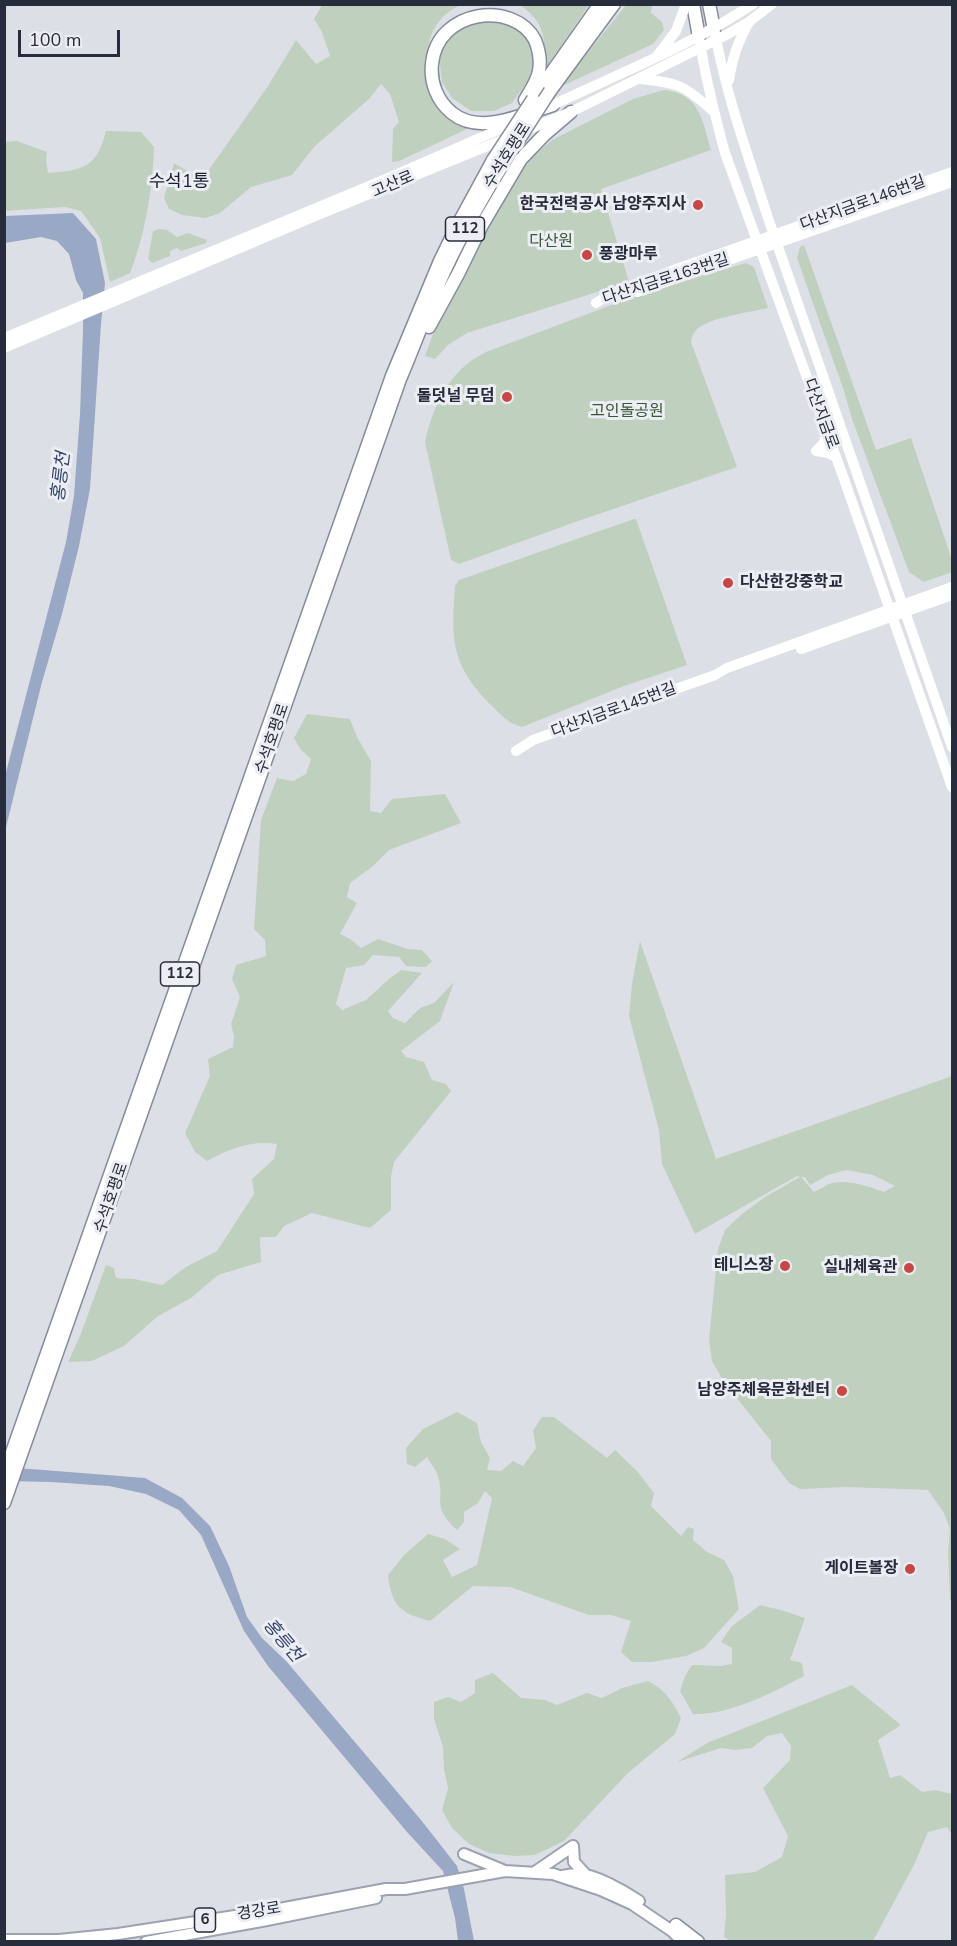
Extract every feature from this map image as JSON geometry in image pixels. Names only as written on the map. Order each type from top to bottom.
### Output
[{"type":"highway","points":[[693,4],[700,42]]},
{"type":"highway","points":[[709,4],[715,34]]},
{"type":"highway","name":"수석호평로","points":[[427,312],[456,228],[493,160],[506,149],[550,91],[608,6]]},
{"type":"highway","name":"수석호평로","points":[[4,1503],[26,1430],[396,378],[464,231],[487,189],[529,100],[608,6]]},
{"type":"highway","points":[[529,100],[540,63],[538,48],[528,26],[513,13],[492,9],[473,11],[451,23],[437,43],[431,70],[435,89],[450,112],[459,118],[484,123],[504,120],[553,105]]},
{"type":"highway","points":[[396,378],[427,312],[458,274],[482,225],[521,159],[571,112]]},
{"type":"highway","name":"수석호평로","points":[[4,1475],[26,1430]]},
{"type":"highway","points":[[674,1928],[685,1941]]},
{"type":"highway","points":[[674,1928],[701,1941]]},
{"type":"street","points":[[655,58],[675,31],[686,4]]},
{"type":"street","name":"고산로","points":[[715,34],[753,4]]},
{"type":"street","name":"고산로","points":[[4,348],[61,326],[318,215],[571,112],[640,79],[715,34],[750,21],[772,4]]},
{"type":"street","points":[[728,87],[731,61],[738,40],[750,21]]},
{"type":"street","name":"다산지금로","points":[[715,34],[728,87],[775,240],[952,747]]},
{"type":"street","name":"고산로","points":[[4,338],[388,178],[655,58],[700,42]]},
{"type":"street","name":"다산지금로","points":[[700,42],[725,153],[836,457],[952,787]]},
{"type":"street","points":[[640,79],[668,82],[684,87],[714,111]]},
{"type":"street","name":"다산지금로146번길","points":[[775,240],[952,172]]},
{"type":"street","name":"다산지금로146번길","points":[[775,240],[952,182]]},
{"type":"street","name":"다산지금로163번길","points":[[758,245],[611,301],[596,303],[609,295],[671,271],[758,245],[775,240]]},
{"type":"street","points":[[827,433],[823,444],[816,451],[836,457]]},
{"type":"street","points":[[905,608],[952,587]]},
{"type":"street","points":[[905,608],[950,598]]},
{"type":"street","name":"다산지금로145번길","points":[[516,751],[533,740],[715,675],[727,668],[905,608]]},
{"type":"street","points":[[535,1872],[573,1846],[574,1862],[586,1876]]},
{"type":"street","points":[[464,1854],[505,1871]]},
{"type":"street","name":"경강로","points":[[4,1940],[84,1939],[274,1910],[386,1889],[405,1889],[505,1871],[562,1876],[632,1904],[674,1928]]},
{"type":"street","name":"경강로","points":[[562,1876],[576,1874],[586,1876],[630,1895],[674,1928]]},
{"type":"street","name":"경강로","points":[[146,1941],[290,1916],[392,1895],[405,1889]]},
{"type":"green space","points":[[322,5],[462,5],[446,14],[431,35],[426,62],[428,81],[430,89],[438,99],[476,125],[399,161],[392,162],[393,129],[399,122],[390,94],[381,84],[369,99],[314,147],[292,175],[251,187],[220,213],[206,218],[182,215],[169,209],[164,198],[174,163],[194,175],[208,171],[268,86],[296,40],[316,64],[330,56],[322,32],[314,19]]},
{"type":"green space","points":[[520,5],[589,5],[545,69],[544,40],[540,25]]},
{"type":"green space","points":[[626,5],[652,5],[651,13],[662,22],[664,30],[653,44],[560,87]]},
{"type":"green space","points":[[463,19],[517,19],[534,47],[534,64],[528,81],[512,103],[494,111],[471,111],[452,98],[442,82],[439,57],[443,47]]},
{"type":"green space","name":"다산원","points":[[664,90],[676,92],[685,97],[698,110],[711,150],[601,189],[629,282],[467,333],[448,345],[435,359],[425,356],[441,312],[465,275],[483,236],[520,171],[533,156],[552,140],[633,99]]},
{"type":"green space","points":[[106,131],[141,132],[154,147],[152,179],[140,243],[130,273],[110,282],[100,238],[81,211],[65,207],[4,211],[5,142],[17,141],[47,152],[48,173],[60,172],[79,168],[93,160]]},
{"type":"green space","points":[[167,230],[177,237],[188,233],[207,240],[206,243],[181,251],[177,248],[170,251],[170,256],[152,263],[148,259],[153,231]]},
{"type":"green space","points":[[804,245],[876,450],[911,438],[952,560],[952,572],[924,582],[909,572],[852,419],[797,258],[800,247]]},
{"type":"green space","name":"고인돌공원","points":[[746,263],[754,267],[768,308],[707,323],[694,333],[691,342],[737,467],[459,564],[451,560],[425,442],[438,402],[462,368],[486,352],[646,292]]},
{"type":"green space","points":[[636,519],[687,665],[624,686],[522,727],[509,721],[478,691],[461,665],[454,637],[455,586],[459,580]]},
{"type":"green space","points":[[307,714],[350,719],[371,761],[370,811],[381,813],[392,799],[445,794],[461,823],[389,850],[372,867],[350,883],[347,897],[357,903],[340,934],[361,948],[378,939],[408,949],[422,950],[432,961],[426,967],[406,966],[399,957],[373,955],[364,965],[346,968],[336,1004],[342,1010],[366,1000],[401,970],[422,973],[388,1011],[393,1018],[405,1023],[420,1008],[434,1003],[454,982],[440,1021],[401,1051],[406,1057],[424,1062],[432,1080],[446,1084],[451,1091],[394,1162],[391,1176],[391,1210],[370,1228],[312,1213],[284,1226],[276,1237],[260,1237],[261,1262],[218,1275],[191,1298],[158,1316],[124,1346],[92,1361],[68,1362],[106,1265],[114,1268],[116,1278],[162,1285],[186,1267],[217,1251],[254,1194],[252,1179],[274,1159],[277,1144],[258,1143],[232,1149],[207,1161],[195,1152],[185,1133],[210,1076],[208,1059],[233,1047],[234,1036],[231,1024],[240,997],[232,979],[236,965],[266,956],[265,940],[254,929],[261,820],[277,778],[293,781],[306,774],[311,759],[301,750],[294,738]]},
{"type":"green space","name":"남양주체육문화센터","points":[[640,941],[716,1159],[952,1076],[952,1602],[948,1552],[950,1529],[944,1513],[928,1490],[846,1487],[800,1489],[789,1483],[771,1459],[771,1441],[724,1382],[712,1361],[709,1340],[718,1249],[725,1230],[765,1197],[800,1177],[797,1176],[695,1234],[662,1164],[659,1130],[629,1016],[632,983]],"holes":[[[846,1170],[873,1175],[895,1186],[884,1192],[859,1184],[838,1182],[814,1192],[801,1177],[805,1177],[810,1185],[828,1175]]]},
{"type":"green space","points":[[457,1412],[477,1423],[481,1442],[490,1458],[487,1470],[501,1471],[513,1461],[523,1466],[536,1448],[533,1431],[542,1417],[554,1417],[607,1458],[615,1450],[637,1471],[654,1493],[651,1506],[681,1536],[688,1527],[694,1529],[693,1540],[707,1552],[724,1560],[733,1576],[739,1609],[704,1648],[686,1656],[652,1662],[632,1662],[621,1652],[631,1621],[611,1615],[589,1615],[510,1587],[473,1586],[430,1621],[411,1615],[399,1607],[392,1595],[388,1575],[404,1555],[428,1534],[445,1539],[460,1549],[443,1560],[452,1577],[477,1565],[492,1498],[485,1491],[478,1503],[464,1512],[464,1522],[457,1530],[443,1514],[440,1483],[427,1457],[415,1467],[407,1464],[406,1448],[423,1429]]},
{"type":"green space","points":[[760,1605],[805,1618],[790,1660],[802,1663],[804,1676],[765,1696],[736,1707],[707,1714],[693,1714],[680,1691],[685,1676],[692,1665],[732,1664],[732,1648],[721,1642],[731,1627]]},
{"type":"green space","points":[[493,1673],[521,1698],[545,1700],[557,1705],[587,1693],[602,1698],[622,1688],[648,1681],[668,1696],[681,1718],[675,1734],[628,1773],[564,1841],[535,1855],[515,1856],[489,1853],[469,1844],[452,1828],[442,1810],[448,1788],[443,1747],[434,1719],[434,1702],[448,1697],[461,1702],[475,1693],[475,1680]]},
{"type":"green space","points":[[852,1685],[901,1725],[878,1740],[890,1778],[900,1775],[922,1792],[935,1790],[952,1794],[952,1835],[947,1827],[928,1832],[915,1863],[873,1941],[731,1941],[724,1937],[725,1875],[755,1872],[782,1857],[788,1836],[763,1788],[790,1760],[791,1746],[782,1733],[767,1736],[752,1748],[735,1750],[721,1748],[677,1762],[707,1743]]},
{"type":"water","name":"홍릉천","points":[[73,213],[96,239],[105,283],[90,489],[79,546],[5,831],[5,776],[66,542],[74,496],[80,414],[83,293],[76,280],[69,254],[57,241],[41,237],[5,243],[5,216]]},
{"type":"water","name":"홍릉천","points":[[5,1467],[145,1478],[182,1498],[210,1526],[229,1566],[247,1617],[262,1638],[287,1662],[457,1866],[474,1941],[458,1941],[455,1918],[443,1871],[407,1832],[268,1666],[244,1631],[201,1535],[179,1510],[146,1494],[109,1486],[5,1481]]},
{"type":"place","name":"한국전력공사 남양주지사","points":[[698,205]]},
{"type":"place","name":"풍광마루","points":[[587,255]]},
{"type":"place","name":"돌덧널 무덤","points":[[507,397]]},
{"type":"place","name":"다산한강중학교","points":[[728,583]]},
{"type":"place","name":"테니스장","points":[[785,1266]]},
{"type":"place","name":"실내체육관","points":[[909,1268]]},
{"type":"place","name":"남양주체육문화센터","points":[[842,1391]]},
{"type":"place","name":"게이트볼장","points":[[910,1569]]},
{"type":"district","name":"수석1통","points":[[179,183]]}]
